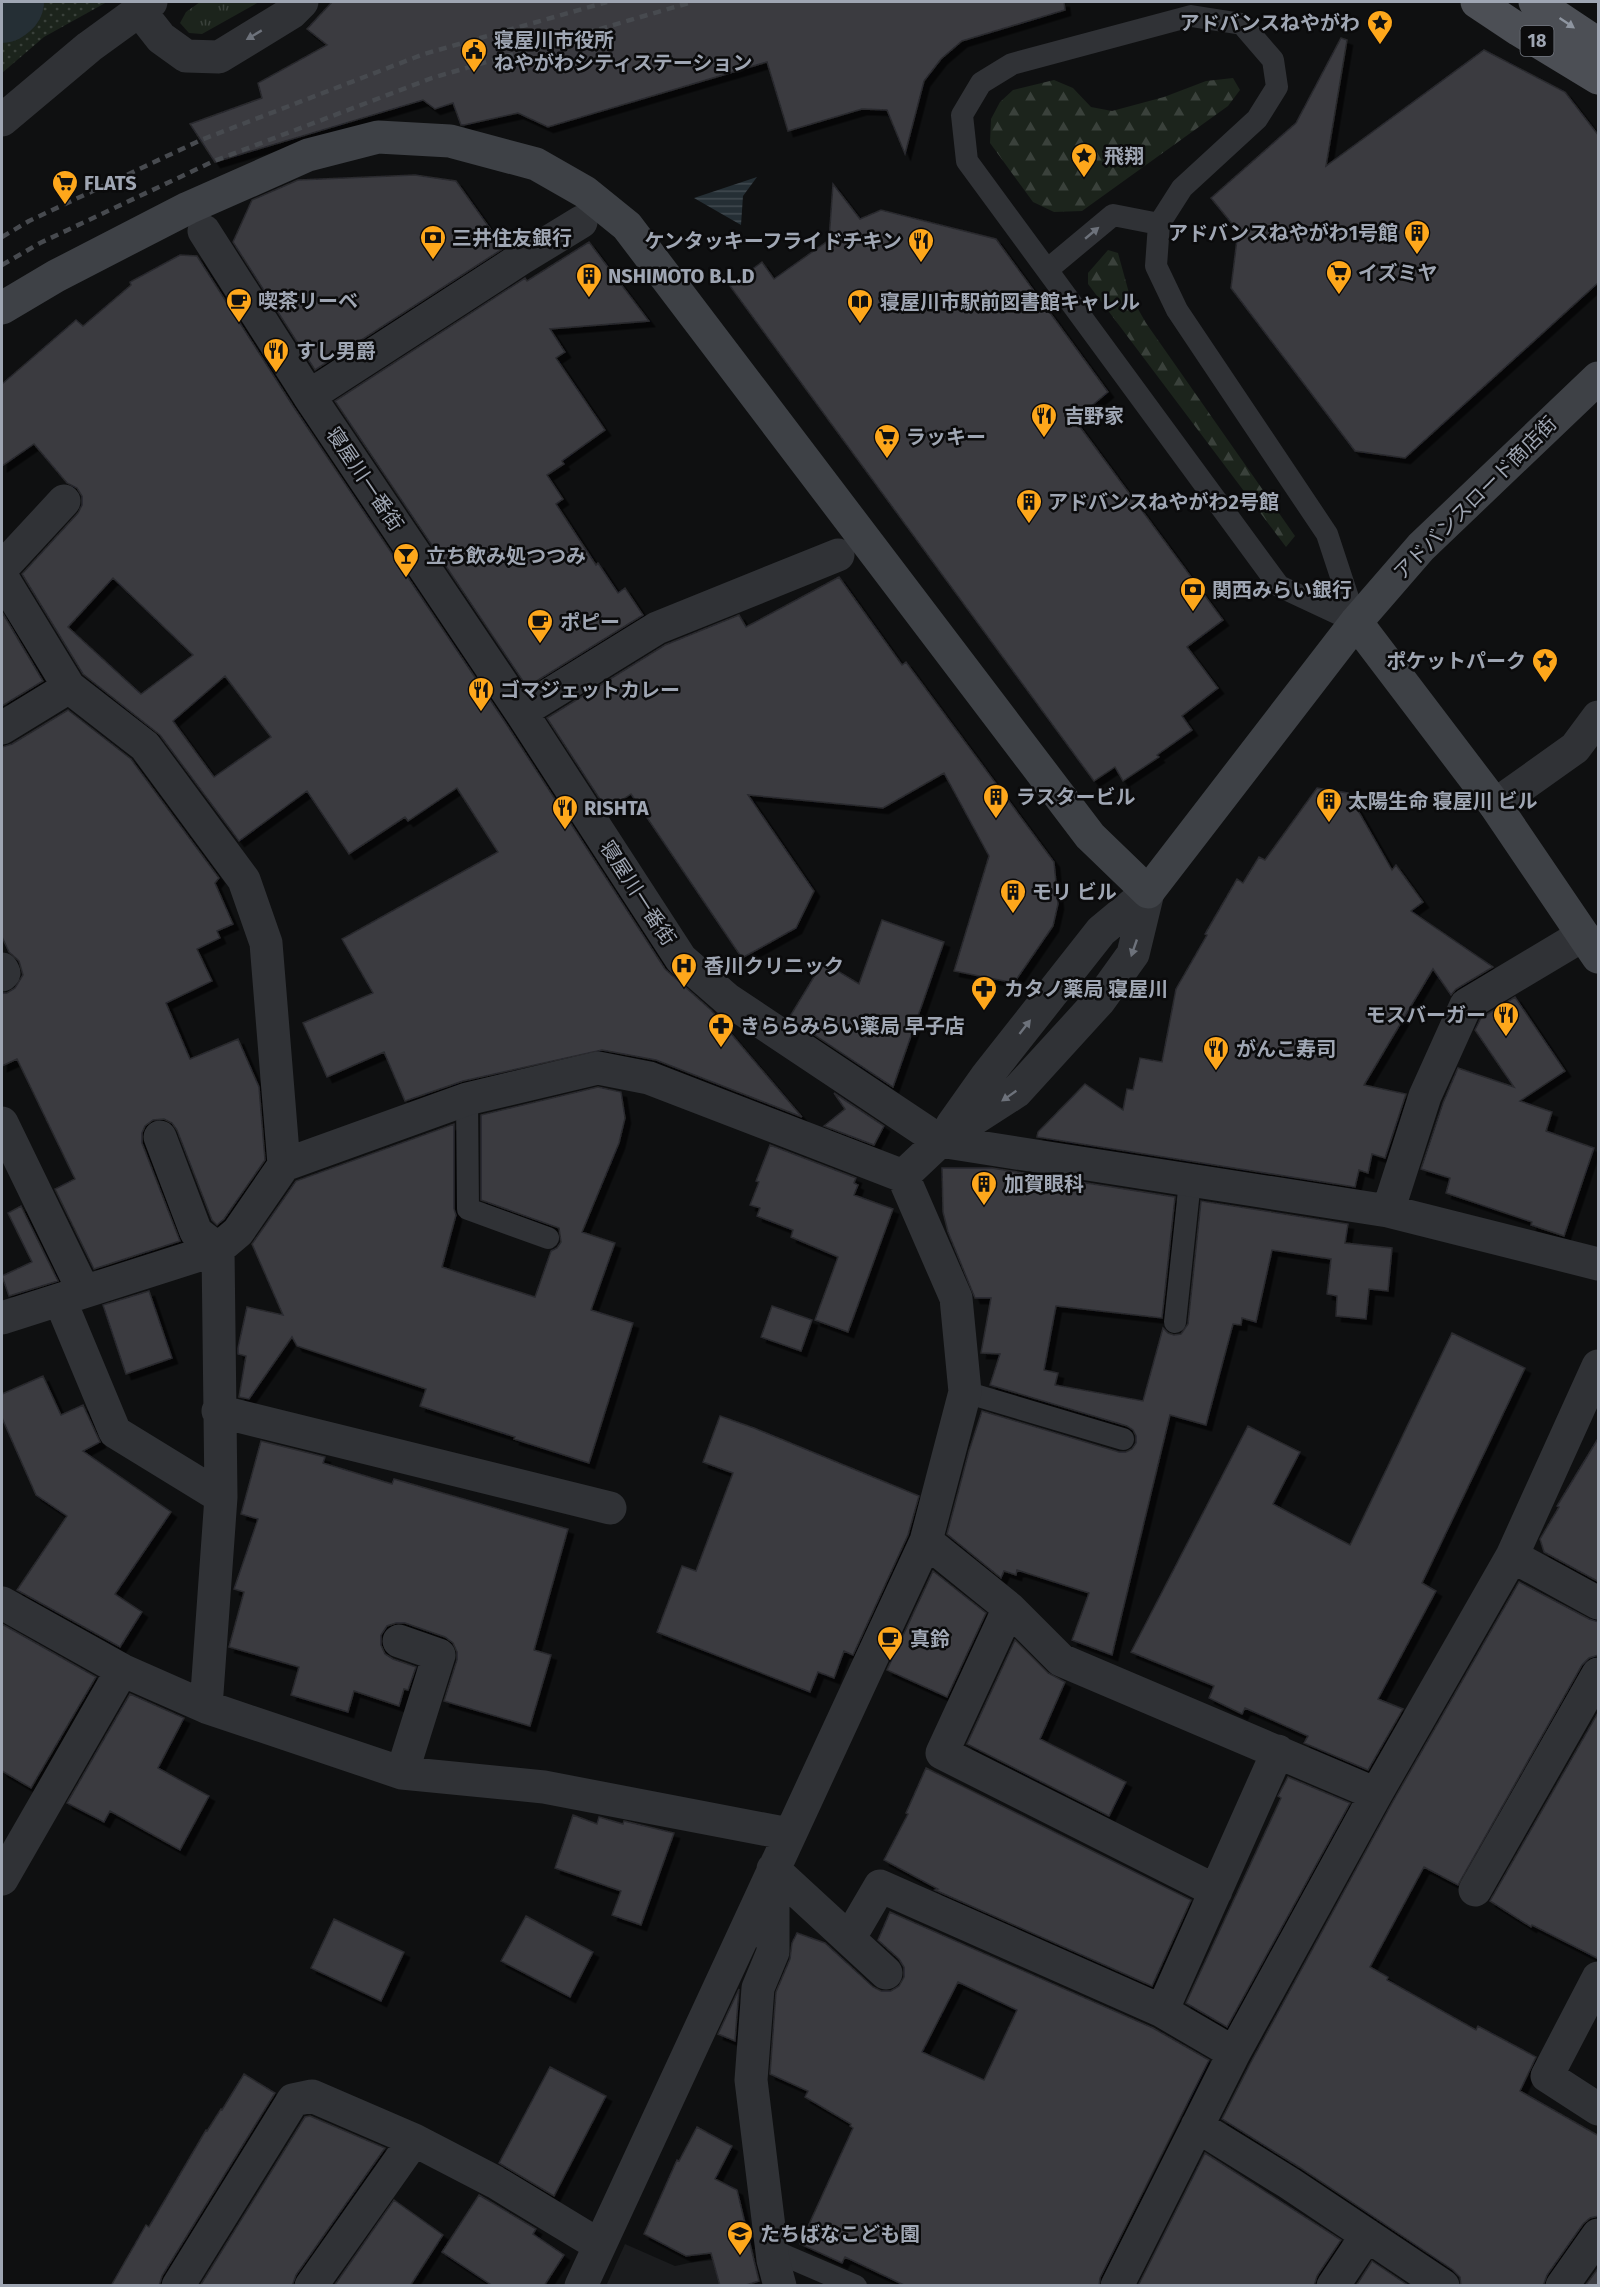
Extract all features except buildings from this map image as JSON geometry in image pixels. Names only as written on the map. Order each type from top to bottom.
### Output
[{"type":"main road","name":"18","points":[[1477,2],[1599,78]]},
{"type":"main road","name":"18","points":[[1535,2],[1599,44]]},
{"type":"street","points":[[2,120],[89,47],[145,6],[161,38],[186,56],[219,57],[291,13],[302,2]]},
{"type":"street","points":[[2,308],[56,276],[178,214],[308,155],[378,137],[450,141],[536,164],[585,192],[627,226],[1090,836],[1148,892],[1133,954],[1100,1000],[1016,1092],[940,1141],[903,1176]]},
{"type":"street","points":[[309,396],[581,222]]},
{"type":"street","name":"寝屋川一番街","points":[[204,231],[309,396],[521,712],[681,959],[727,999],[940,1141]]},
{"type":"street","name":"アドバンスロード商店街","points":[[1148,892],[1356,622],[1421,547],[1599,378]]},
{"type":"street","points":[[2,568],[64,501]]},
{"type":"street","points":[[521,712],[657,628],[838,555]]},
{"type":"street","points":[[2,577],[69,687],[145,746],[244,880],[266,943],[284,1165]]},
{"type":"street","points":[[1356,622],[1495,805],[1591,946],[1466,1005],[1425,1096],[1388,1211]]},
{"type":"street","points":[[2,728],[69,687]]},
{"type":"street","points":[[1495,805],[1575,748],[1599,717]]},
{"type":"street","points":[[2,969],[4,973],[2,975]]},
{"type":"street","points":[[2,1318],[218,1249],[238,1232],[284,1165],[466,1099],[598,1068],[649,1078],[903,1176],[956,1298],[965,1392],[926,1541],[581,2286]]},
{"type":"street","points":[[2,1123],[72,1296],[115,1431],[220,1497]]},
{"type":"street","points":[[160,1137],[196,1232],[218,1249]]},
{"type":"street","points":[[940,1141],[1388,1211],[1599,1264]]},
{"type":"street","points":[[206,1707],[220,1497],[218,1249]]},
{"type":"street","points":[[1117,2286],[1234,2052],[1376,1794],[1512,1556],[1599,1366]]},
{"type":"street","points":[[218,1411],[610,1508]]},
{"type":"street","points":[[926,1541],[1009,1608],[1061,1659],[1376,1794]]},
{"type":"street","points":[[1512,1556],[1599,1603]]},
{"type":"street","points":[[2,1603],[122,1670],[206,1707],[402,1773],[544,1787],[789,1834]]},
{"type":"street","points":[[1009,1608],[942,1753],[1216,1891]]},
{"type":"street","points":[[399,1641],[439,1655],[402,1773]]},
{"type":"street","points":[[2,1879],[122,1670]]},
{"type":"street","points":[[1475,1890],[1599,1674]]},
{"type":"street","points":[[1162,2011],[1278,1751]]},
{"type":"street","points":[[773,1869],[886,1973]]},
{"type":"street","points":[[773,1869],[773,1952],[758,1988],[751,2080],[772,2250],[780,2286]]},
{"type":"street","points":[[849,1939],[880,1886],[1162,2011],[1234,2052]]},
{"type":"street","points":[[1599,1978],[1546,2076],[1599,2109]]},
{"type":"street","points":[[178,2286],[293,2100],[312,2096],[414,2140],[495,2182],[599,2245]]},
{"type":"street","points":[[1197,2126],[1289,2183],[1443,2286]]},
{"type":"street","points":[[311,2286],[414,2140]]},
{"type":"street","points":[[1333,2286],[1367,2235]]},
{"type":"street","points":[[1562,2286],[1599,2235]]},
{"type":"lane","points":[[1191,16],[1242,24],[1273,60],[1277,87],[1257,119],[1182,188],[1159,224],[1156,266],[1177,310],[1327,534],[1356,622],[1279,586],[967,161],[962,115],[981,83],[1012,64],[1191,16]]},
{"type":"lane","points":[[1047,270],[1113,216],[1159,224]]},
{"type":"lane","points":[[466,1099],[468,1209],[548,1238]]},
{"type":"lane","points":[[1175,1322],[1190,1181]]},
{"type":"lane","points":[[965,1392],[1124,1439]]},
{"type":"lane","points":[[772,2250],[856,2286]]},
{"type":"shaded area","points":[[757,177],[743,196],[741,225],[694,198]]},
{"type":"shaded area","name":"たちばなこども園","points":[[625,2244],[675,2266],[759,2248],[771,2286],[606,2286]]},
{"type":"green space","points":[[2,2],[107,2],[44,37],[2,73]]},
{"type":"green space","points":[[200,2],[259,2],[202,34],[189,33],[180,23],[186,12]]},
{"type":"green space","points":[[1233,78],[1240,90],[1228,106],[1082,211],[1054,212],[1033,202],[990,143],[991,119],[1000,102],[1013,90],[1054,80],[1073,88],[1091,107],[1112,111],[1164,97],[1206,81]]},
{"type":"green space","points":[[1108,250],[1118,253],[1129,293],[1146,323],[1295,536],[1286,547],[1088,284],[1088,273]]},
{"type":"waterway","points":[[2,6],[7,2]]},
{"type":"railway","points":[[2,237],[29,221],[201,140],[424,54],[607,2]]},
{"type":"railway","points":[[2,265],[40,243],[214,161],[432,78],[692,2]]},
{"type":"place","name":"アドバンスねやがわ","points":[[1380,46]]},
{"type":"place","name":"寝屋川市役所 ねやがわシティステーション","points":[[474,74]]},
{"type":"place","name":"飛翔","points":[[1084,179]]},
{"type":"place","name":"FLATS","points":[[65,206]]},
{"type":"place","name":"アドバンスねやがわ1号館","points":[[1417,256]]},
{"type":"place","name":"三井住友銀行","points":[[433,261]]},
{"type":"place","name":"ケンタッキーフライドチキン","points":[[921,264]]},
{"type":"place","name":"イズミヤ","points":[[1339,296]]},
{"type":"place","name":"NSHIMOTO B.L.D","points":[[589,299]]},
{"type":"place","name":"喫茶リーベ","points":[[239,324]]},
{"type":"place","name":"寝屋川市駅前図書館キャレル","points":[[860,325]]},
{"type":"place","name":"すし男爵","points":[[276,374]]},
{"type":"place","name":"吉野家","points":[[1044,439]]},
{"type":"place","name":"ラッキー","points":[[887,460]]},
{"type":"place","name":"アドバンスねやがわ2号館","points":[[1029,525]]},
{"type":"place","name":"立ち飲み処つつみ","points":[[406,579]]},
{"type":"place","name":"関西みらい銀行","points":[[1193,613]]},
{"type":"place","name":"ポピー","points":[[540,645]]},
{"type":"place","name":"ポケットパーク","points":[[1545,684]]},
{"type":"place","name":"ゴマジェットカレー","points":[[481,713]]},
{"type":"place","name":"ラスタービル","points":[[996,820]]},
{"type":"place","name":"太陽生命 寝屋川 ビル","points":[[1329,824]]},
{"type":"place","name":"RISHTA","points":[[565,831]]},
{"type":"place","name":"モリ ビル","points":[[1013,915]]},
{"type":"place","name":"香川クリニック","points":[[684,989]]},
{"type":"place","name":"カタノ薬局 寝屋川","points":[[984,1012]]},
{"type":"place","name":"モスバーガー","points":[[1506,1038]]},
{"type":"place","name":"きららみらい薬局 早子店","points":[[721,1049]]},
{"type":"place","name":"がんこ寿司","points":[[1216,1072]]},
{"type":"place","name":"加賀眼科","points":[[984,1207]]},
{"type":"place","name":"真鈴","points":[[890,1662]]},
{"type":"place","name":"たちばなこども園","points":[[740,2257]]}]
